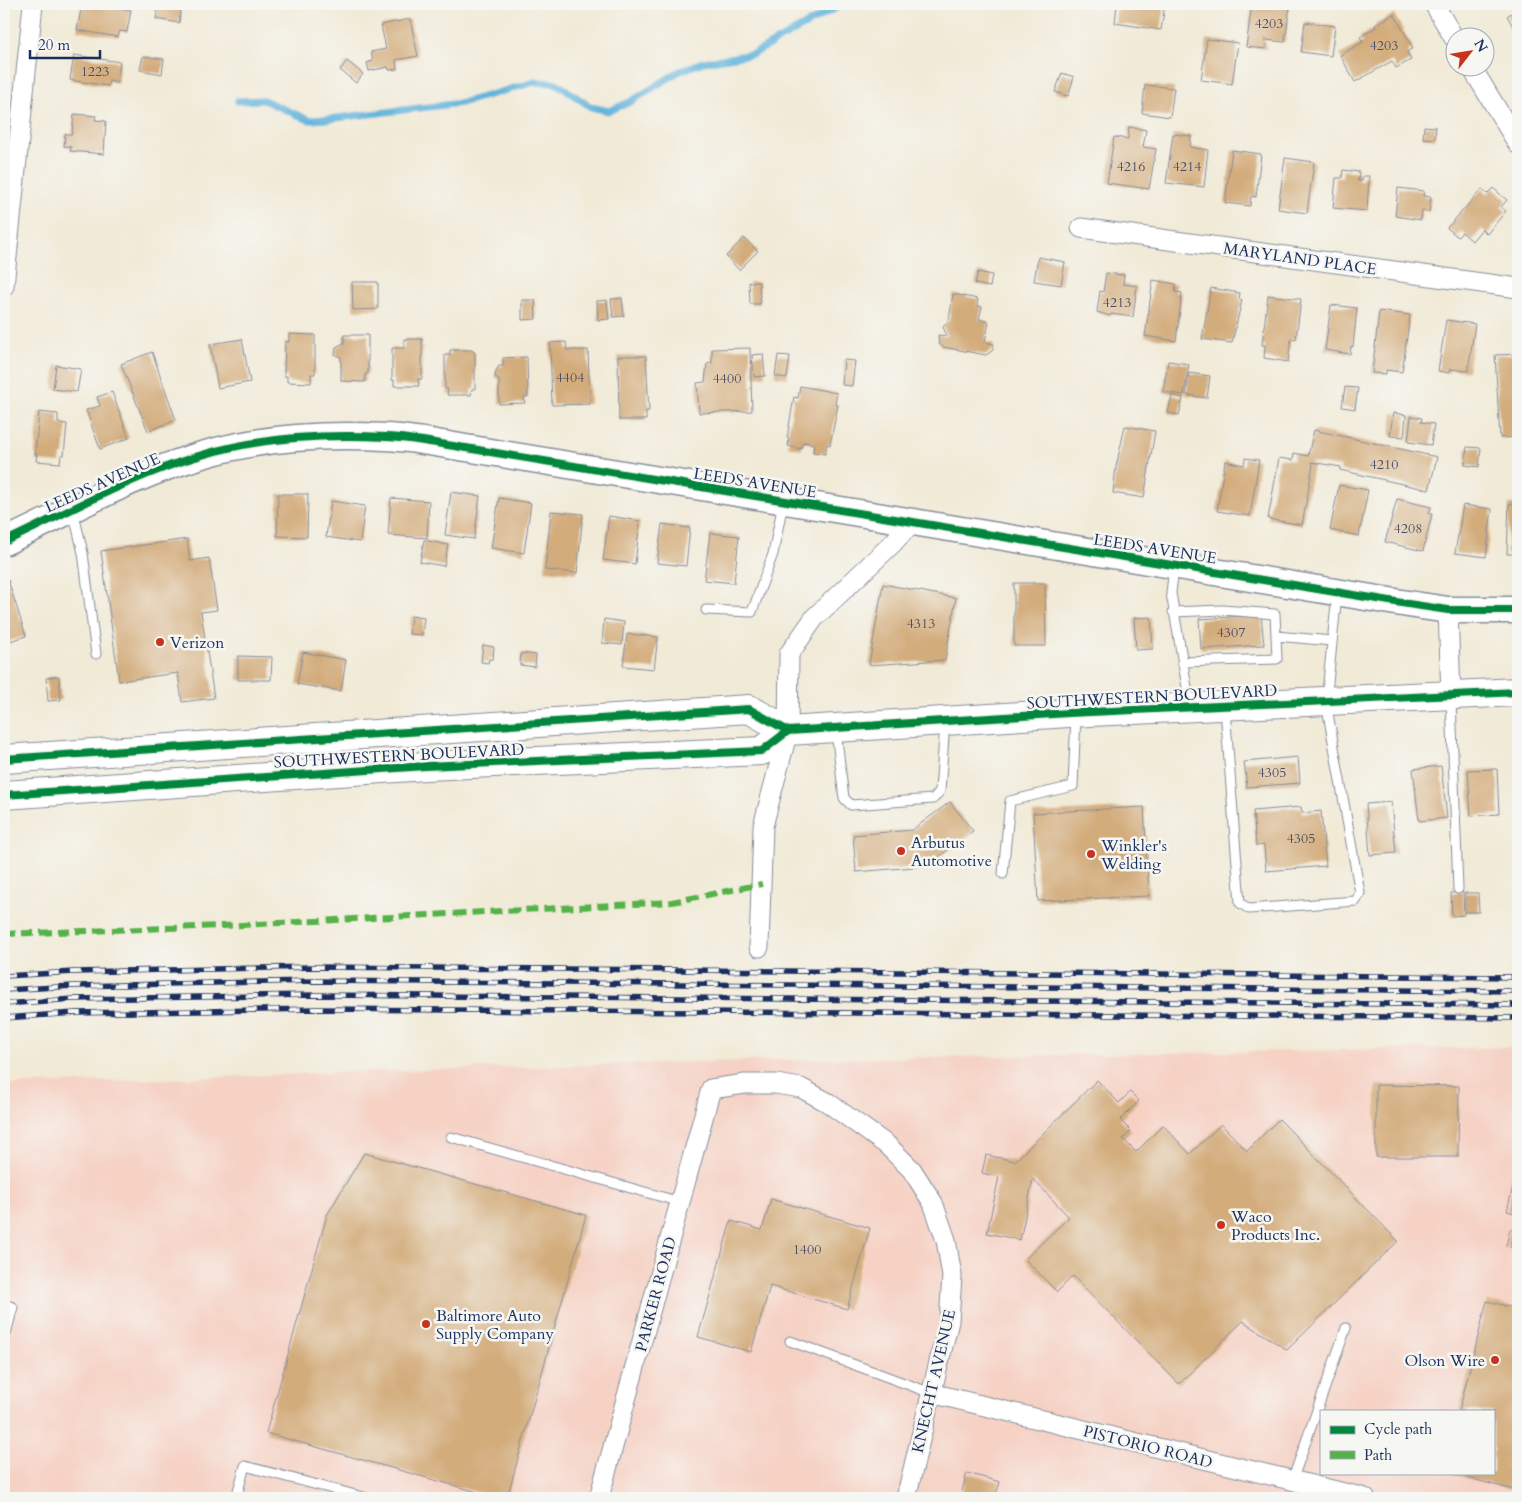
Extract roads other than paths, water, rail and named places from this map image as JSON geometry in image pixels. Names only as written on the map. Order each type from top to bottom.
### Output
[{"type":"main road","name":"SOUTHWESTERN BOULEVARD","points":[[4,758],[749,709],[788,730],[1076,713],[1518,692]]},
{"type":"main road","name":"SOUTHWESTERN BOULEVARD","points":[[4,795],[426,766],[762,751],[788,730]]},
{"type":"street","points":[[4,286],[33,4]]},
{"type":"street","points":[[1439,7],[1449,28]]},
{"type":"street","points":[[1478,78],[1518,144]]},
{"type":"street","name":"MARYLAND PLACE","points":[[1081,228],[1518,288]]},
{"type":"street","name":"LEEDS AVENUE","points":[[4,542],[145,475],[202,455],[261,441],[322,436],[388,437],[466,448],[1448,610],[1518,610]]},
{"type":"street","points":[[759,947],[763,826],[788,730],[789,654],[814,617],[886,550],[912,522]]},
{"type":"street","points":[[1448,610],[1451,696]]},
{"type":"street","name":"KNECHT AVENUE","points":[[711,1089],[745,1084],[776,1084],[801,1088],[827,1102],[887,1145],[912,1170],[933,1203],[946,1240],[952,1276],[949,1321],[906,1498]]},
{"type":"street","name":"PARKER ROAD","points":[[599,1498],[711,1089]]},
{"type":"street","name":"PISTORIO ROAD","points":[[931,1393],[1365,1498]]},
{"type":"lane","points":[[706,610],[752,612],[773,554],[784,500]]},
{"type":"lane","points":[[73,510],[83,553],[96,654]]},
{"type":"lane","points":[[1174,565],[1171,593],[1173,612],[1191,708]]},
{"type":"lane","points":[[1225,706],[1240,903],[1248,909],[1356,901],[1360,893],[1326,702],[1337,592]]},
{"type":"lane","points":[[1173,612],[1223,610],[1275,614],[1277,659],[1182,662]]},
{"type":"lane","points":[[1276,636],[1332,641]]},
{"type":"lane","points":[[1451,696],[1458,889]]},
{"type":"lane","points":[[1003,874],[1010,801],[1073,786],[1076,713]]},
{"type":"lane","points":[[835,728],[844,798],[851,804],[933,799],[940,792],[945,721]]},
{"type":"lane","points":[[451,1137],[680,1202]]},
{"type":"lane","points":[[4,1304],[13,1307],[4,1341]]},
{"type":"lane","points":[[1292,1481],[1346,1328]]},
{"type":"lane","points":[[790,1341],[931,1393]]},
{"type":"lane","points":[[236,1498],[245,1466],[367,1498]]},
{"type":"waterway","points":[[238,101],[263,100],[309,120],[328,119],[461,103],[535,82],[556,83],[591,107],[609,111],[630,102],[678,72],[703,62],[753,54],[843,4]]},
{"type":"railway","points":[[4,976],[74,972],[314,967],[1518,977]]},
{"type":"railway","points":[[4,990],[74,986],[314,981],[1518,991]]},
{"type":"railway","points":[[4,1004],[74,999],[315,995],[1518,1005]]},
{"type":"railway","points":[[4,1018],[75,1013],[316,1009],[1518,1018]]},
{"type":"place","name":"Verizon","points":[[160,642]]},
{"type":"place","name":"Arbutus Automotive","points":[[901,851]]},
{"type":"place","name":"Winkler's Welding","points":[[1091,854]]},
{"type":"place","name":"Waco Products Inc.","points":[[1221,1225]]},
{"type":"place","name":"Baltimore Auto Supply Company","points":[[426,1324]]},
{"type":"place","name":"Olson Wire","points":[[1495,1360]]}]
